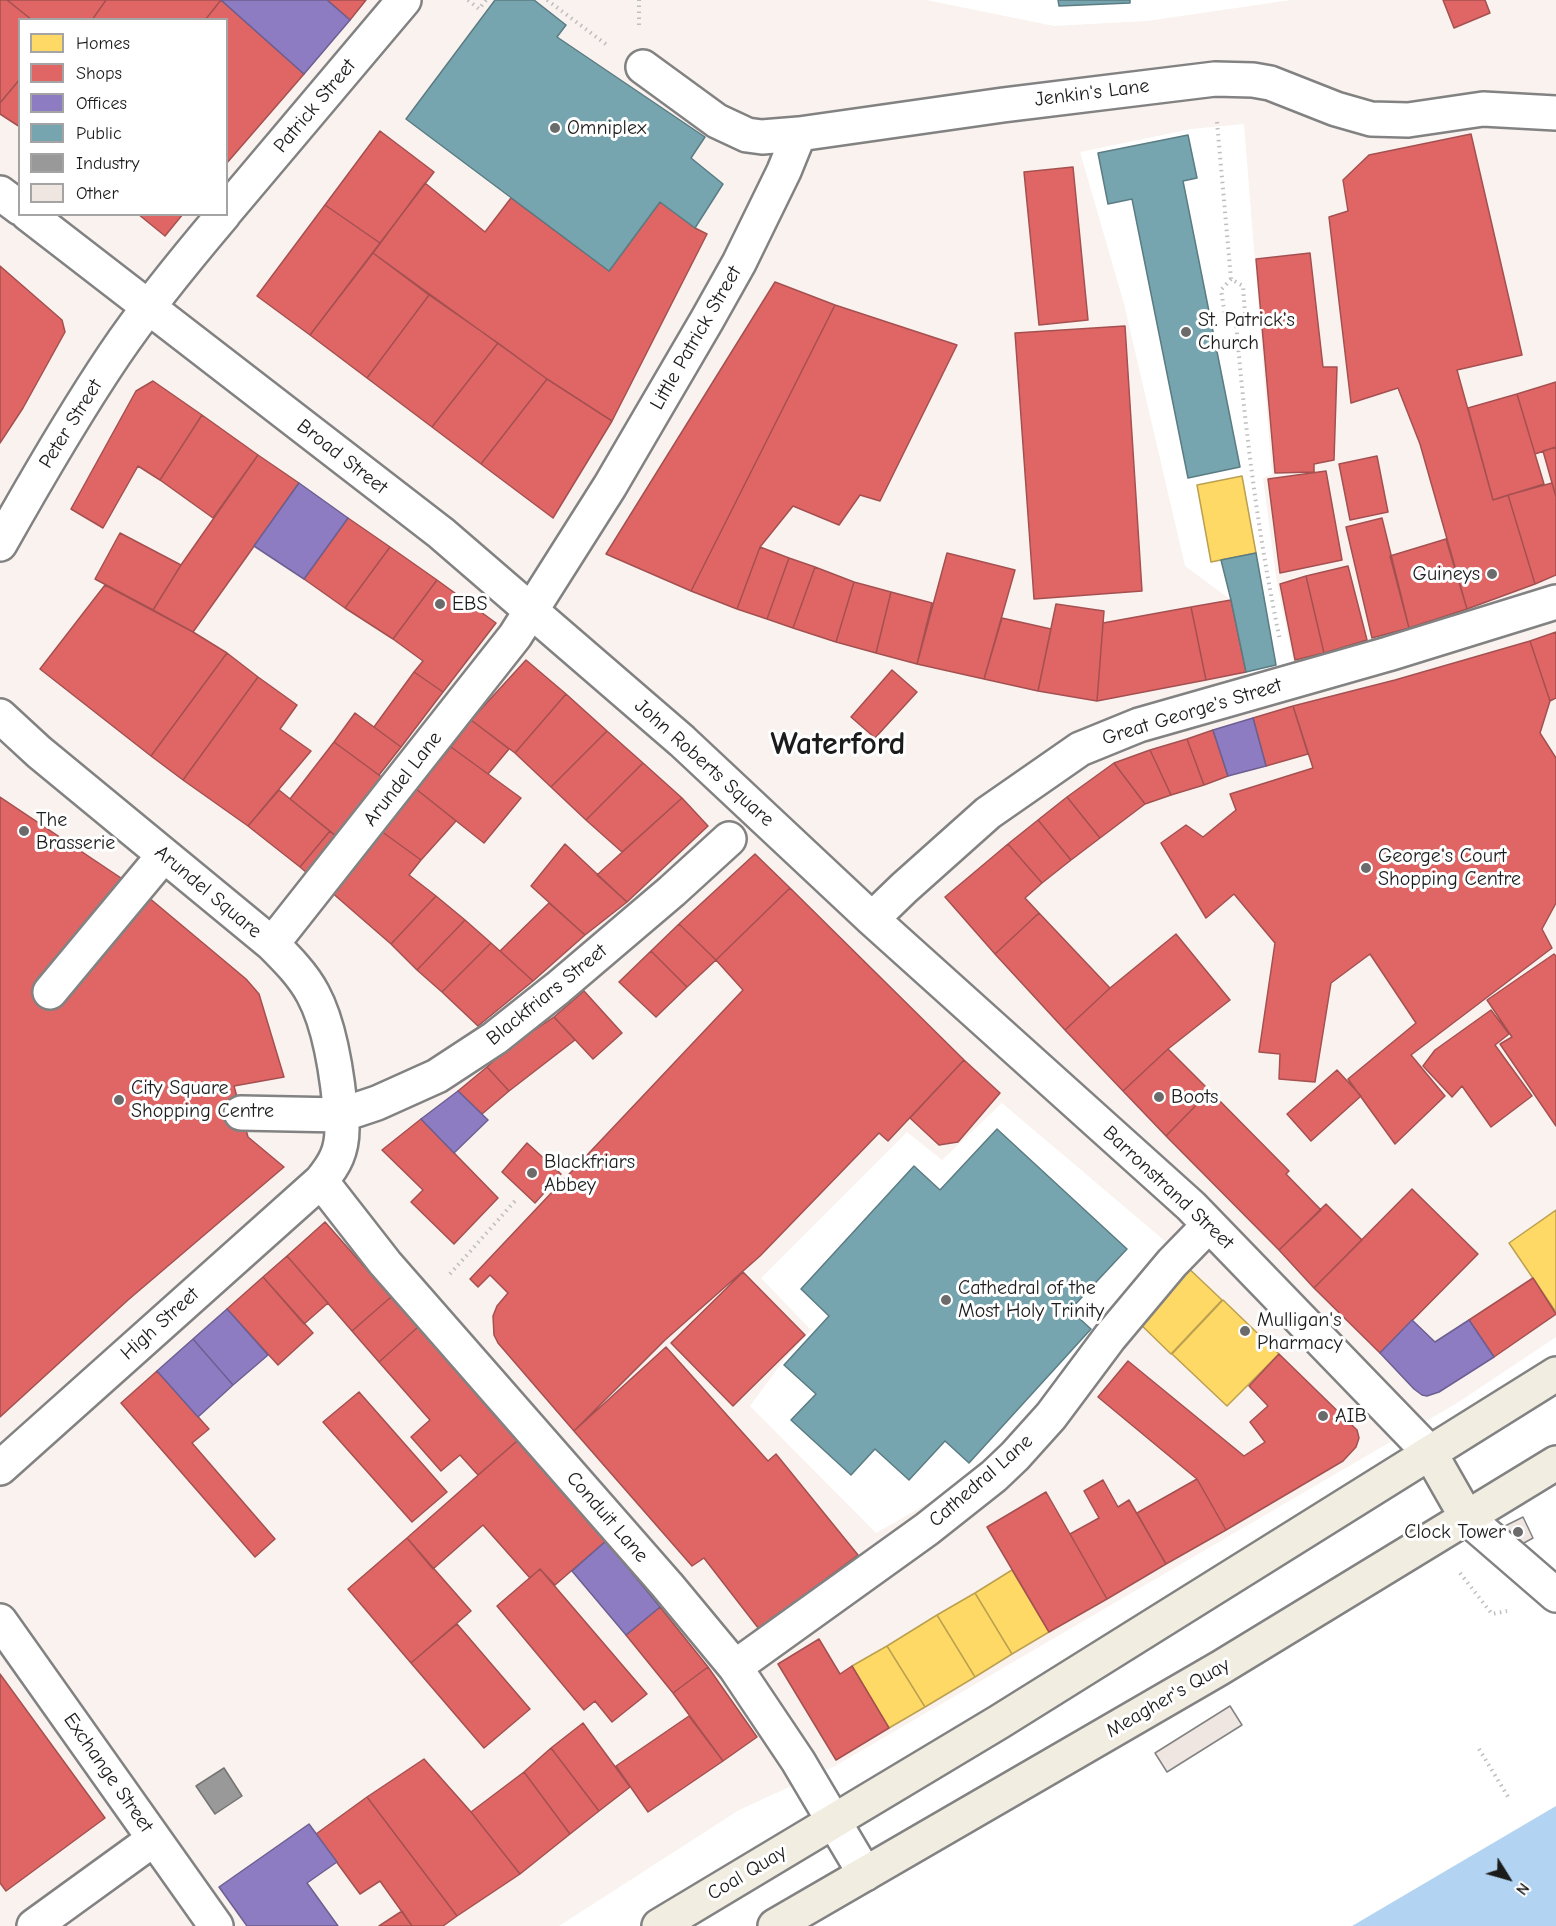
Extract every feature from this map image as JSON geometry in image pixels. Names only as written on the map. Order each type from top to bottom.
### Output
[{"type":"main road","points":[[834,1820],[1236,1575],[1556,1374]]},
{"type":"main road","points":[[1430,1453],[1467,1518]]},
{"type":"main road","name":"Meagher's Quay","points":[[775,1926],[1210,1674],[1556,1462]]},
{"type":"main road","name":"Coal Quay","points":[[659,1926],[834,1820]]},
{"type":"street","name":"Patrick Street","points":[[228,209],[404,0]]},
{"type":"street","name":"Jenkin's Lane","points":[[643,67],[717,122],[747,135],[762,137],[799,134],[1164,84],[1225,79],[1270,83],[1336,109],[1371,119],[1408,120],[1483,109],[1556,113]]},
{"type":"street","name":"Little Patrick Street","points":[[531,611],[683,362],[740,263],[799,134]]},
{"type":"street","points":[[0,192],[18,206]]},
{"type":"street","name":"Broad Street","points":[[31,216],[441,533],[531,611]]},
{"type":"street","points":[[148,307],[222,216]]},
{"type":"street","name":"Peter Street","points":[[0,544],[113,356],[148,307]]},
{"type":"street","name":"Great George's Street","points":[[882,928],[904,888],[988,813],[1080,748],[1139,725],[1556,603]]},
{"type":"street","name":"John Roberts Square","points":[[531,611],[682,741],[882,928]]},
{"type":"street","name":"Arundel Lane","points":[[272,944],[515,636],[531,611]]},
{"type":"street","name":"Arundel Square","points":[[0,716],[39,752],[272,944],[301,976],[320,1007],[330,1043],[341,1114],[342,1141],[338,1158],[321,1180]]},
{"type":"street","name":"Blackfriars Street","points":[[341,1114],[407,1091],[464,1060],[495,1038],[610,945],[729,839]]},
{"type":"street","points":[[50,992],[164,855]]},
{"type":"street","name":"Barronstrand Street","points":[[882,928],[1191,1206],[1430,1453]]},
{"type":"street","points":[[241,1113],[341,1114]]},
{"type":"street","name":"Conduit Lane","points":[[321,1180],[422,1306],[667,1585],[735,1667],[798,1761],[865,1874]]},
{"type":"street","name":"High Street","points":[[0,1468],[321,1180]]},
{"type":"street","name":"Cathedral Lane","points":[[735,1667],[894,1554],[994,1476],[1051,1416],[1110,1337],[1172,1263],[1209,1225]]},
{"type":"street","points":[[1467,1518],[1556,1595]]},
{"type":"street","name":"Exchange Street","points":[[0,1621],[216,1926]]},
{"type":"street","points":[[34,1926],[154,1839]]},
{"type":"path","points":[[468,0],[479,9],[486,0]]},
{"type":"path","points":[[547,0],[617,52],[643,67]]},
{"type":"path","points":[[1217,120],[1231,279],[1221,290],[1225,315],[1236,322]]},
{"type":"path","points":[[1231,279],[1243,286],[1245,313],[1236,322]]},
{"type":"path","points":[[1236,322],[1253,477],[1281,644]]},
{"type":"path","points":[[422,1306],[515,1201]]},
{"type":"path","points":[[1479,1749],[1510,1800]]},
{"type":"shaded area","points":[[0,0],[926,0],[1054,26],[1147,21],[1291,0],[1556,0],[1556,1337],[1457,1403],[835,1766],[739,1810],[559,1926],[0,1926]],"holes":[[[1244,124],[1272,474],[1263,478],[1277,584],[1295,669],[1247,682],[1231,600],[1185,566],[1124,304],[1080,152],[1191,129]],[[1002,1103],[1172,1247],[1076,1363],[976,1476],[876,1533],[750,1406],[783,1361],[811,1330],[761,1278],[907,1132],[942,1160]]]},
{"type":"water","points":[[1556,1806],[1556,1926],[1352,1926]]},
{"type":"building: Homes","points":[[1242,476],[1256,553],[1211,562],[1197,485]]},
{"type":"building: Homes","points":[[1556,1210],[1556,1312],[1509,1243]]},
{"type":"building: Homes","points":[[1183,1263],[1222,1300],[1171,1354],[1133,1317]]},
{"type":"building: Homes","points":[[1223,1300],[1279,1354],[1227,1406],[1172,1354]]},
{"type":"building: Homes","points":[[1012,1570],[1049,1632],[1012,1654],[975,1593]]},
{"type":"building: Homes","points":[[975,1593],[1012,1654],[975,1677],[937,1615]]},
{"type":"building: Homes","points":[[937,1615],[975,1677],[925,1707],[887,1646]]},
{"type":"building: Homes","points":[[887,1646],[925,1707],[889,1728],[852,1666]]},
{"type":"building: Shops","points":[[0,0],[7,0],[30,18],[18,18],[18,81],[0,103]]},
{"type":"building: Shops","points":[[7,0],[106,0],[93,18],[30,18]]},
{"type":"building: Shops","points":[[106,0],[221,0],[207,18],[93,18]]},
{"type":"building: Shops","points":[[221,0],[304,74],[228,162],[228,18],[207,18]]},
{"type":"building: Shops","points":[[327,0],[366,0],[350,20]]},
{"type":"building: Shops","points":[[1443,0],[1485,0],[1490,13],[1454,28]]},
{"type":"building: Shops","points":[[18,81],[18,126],[0,114],[0,103]]},
{"type":"building: Shops","points":[[380,131],[434,172],[380,243],[325,205]]},
{"type":"building: Shops","points":[[1471,134],[1522,355],[1457,370],[1493,500],[1508,495],[1535,584],[1467,609],[1420,444],[1398,388],[1351,403],[1329,217],[1348,211],[1343,180],[1369,155]]},
{"type":"building: Shops","points":[[1073,167],[1088,320],[1039,325],[1024,172]]},
{"type":"building: Shops","points":[[425,183],[485,232],[511,198],[609,271],[660,202],[707,234],[612,421],[547,379],[373,253]]},
{"type":"building: Shops","points":[[325,205],[380,243],[310,335],[257,296]]},
{"type":"building: Shops","points":[[140,216],[181,216],[165,236]]},
{"type":"building: Shops","points":[[373,253],[429,295],[367,378],[310,335]]},
{"type":"building: Shops","points":[[1310,253],[1323,367],[1337,367],[1334,460],[1314,464],[1314,472],[1275,473],[1256,259]]},
{"type":"building: Shops","points":[[0,266],[62,320],[65,332],[23,408],[0,443]]},
{"type":"building: Shops","points":[[775,282],[835,305],[691,591],[606,554]]},
{"type":"building: Shops","points":[[429,295],[498,343],[432,427],[367,378]]},
{"type":"building: Shops","points":[[835,305],[957,345],[880,501],[860,495],[839,525],[793,506],[760,547],[737,609],[691,591]]},
{"type":"building: Shops","points":[[1125,326],[1142,591],[1034,599],[1015,333]]},
{"type":"building: Shops","points":[[498,343],[547,379],[481,464],[432,427]]},
{"type":"building: Shops","points":[[547,379],[612,421],[553,518],[481,464]]},
{"type":"building: Shops","points":[[153,381],[202,415],[160,480],[138,466],[103,528],[71,509],[136,391]]},
{"type":"building: Shops","points":[[1556,382],[1556,447],[1535,454],[1517,394]]},
{"type":"building: Shops","points":[[1517,394],[1544,484],[1493,500],[1468,408]]},
{"type":"building: Shops","points":[[202,415],[258,455],[213,518],[160,480]]},
{"type":"building: Shops","points":[[1556,447],[1556,497],[1543,451]]},
{"type":"building: Shops","points":[[258,455],[299,483],[193,632],[153,610],[181,565]]},
{"type":"building: Shops","points":[[1377,456],[1388,512],[1350,520],[1339,464]]},
{"type":"building: Shops","points":[[1326,471],[1342,560],[1280,573],[1268,479]]},
{"type":"building: Shops","points":[[1552,483],[1556,497],[1556,575],[1535,584],[1508,495]]},
{"type":"building: Shops","points":[[348,518],[390,547],[345,608],[304,579]]},
{"type":"building: Shops","points":[[1382,518],[1409,628],[1372,638],[1346,527]]},
{"type":"building: Shops","points":[[120,533],[181,565],[153,610],[95,579]]},
{"type":"building: Shops","points":[[1446,539],[1467,609],[1409,628],[1390,556]]},
{"type":"building: Shops","points":[[390,547],[437,580],[393,639],[345,608]]},
{"type":"building: Shops","points":[[760,547],[789,558],[767,619],[737,609]]},
{"type":"building: Shops","points":[[947,553],[1015,570],[984,679],[917,664]]},
{"type":"building: Shops","points":[[789,558],[815,567],[793,628],[767,619]]},
{"type":"building: Shops","points":[[1348,566],[1367,640],[1324,653],[1306,576]]},
{"type":"building: Shops","points":[[815,567],[854,582],[836,642],[793,628]]},
{"type":"building: Shops","points":[[1306,576],[1324,653],[1295,660],[1280,584]]},
{"type":"building: Shops","points":[[437,580],[496,623],[443,692],[414,672],[423,661],[393,639]]},
{"type":"building: Shops","points":[[854,582],[891,592],[876,653],[836,642]]},
{"type":"building: Shops","points":[[105,585],[227,653],[151,756],[40,669]]},
{"type":"building: Shops","points":[[891,592],[932,603],[917,664],[876,653]]},
{"type":"building: Shops","points":[[1231,600],[1246,672],[1206,680],[1191,607]]},
{"type":"building: Shops","points":[[1056,604],[1104,611],[1097,701],[1038,691]]},
{"type":"building: Shops","points":[[1191,607],[1206,680],[1097,701],[1103,623]]},
{"type":"building: Shops","points":[[1002,618],[1051,629],[1038,691],[984,679]]},
{"type":"building: Shops","points":[[1556,632],[1556,698],[1550,701],[1530,641]]},
{"type":"building: Shops","name":"George's Court Shopping Centre","points":[[1530,641],[1550,701],[1540,733],[1556,758],[1556,903],[1542,929],[1552,948],[1411,1055],[1445,1096],[1395,1144],[1348,1079],[1416,1023],[1370,954],[1331,983],[1315,1082],[1279,1079],[1280,1054],[1259,1052],[1275,943],[1234,894],[1206,918],[1161,843],[1186,825],[1203,837],[1236,810],[1230,794],[1313,768],[1293,706],[1395,680]]},
{"type":"building: Shops","points":[[227,653],[258,677],[183,780],[151,756]]},
{"type":"building: Shops","points":[[526,660],[566,694],[515,753],[471,720]]},
{"type":"building: Shops","points":[[892,670],[917,692],[875,738],[851,717]]},
{"type":"building: Shops","points":[[414,672],[443,692],[401,747],[374,727]]},
{"type":"building: Shops","points":[[258,677],[297,705],[280,729],[311,751],[248,826],[183,780]]},
{"type":"building: Shops","points":[[566,694],[607,731],[551,787],[515,753]]},
{"type":"building: Shops","points":[[1293,706],[1308,754],[1266,766],[1253,718]]},
{"type":"building: Shops","points":[[355,713],[401,747],[379,775],[334,742]]},
{"type":"building: Shops","points":[[471,720],[509,749],[488,774],[451,747]]},
{"type":"building: Shops","points":[[1213,730],[1228,776],[1204,785],[1187,739]]},
{"type":"building: Shops","points":[[607,731],[643,763],[586,820],[551,787]]},
{"type":"building: Shops","points":[[1187,739],[1204,785],[1171,795],[1150,750]]},
{"type":"building: Shops","points":[[334,742],[391,784],[343,842],[290,799]]},
{"type":"building: Shops","points":[[451,747],[521,798],[484,843],[416,789]]},
{"type":"building: Shops","points":[[1150,750],[1171,795],[1145,804],[1114,763]]},
{"type":"building: Shops","points":[[643,763],[682,798],[622,852],[586,820]]},
{"type":"building: Shops","points":[[1114,763],[1145,804],[1100,838],[1067,797]]},
{"type":"building: Shops","points":[[416,789],[456,821],[421,860],[381,831]]},
{"type":"building: Shops","points":[[279,790],[330,831],[300,867],[248,826]]},
{"type":"building: Shops","name":"City Square Shopping Centre","points":[[0,797],[130,884],[35,1002],[46,1006],[148,897],[246,979],[259,994],[284,1077],[234,1086],[248,1137],[284,1167],[128,1300],[0,1417]]},
{"type":"building: Shops","points":[[1067,797],[1100,838],[1071,860],[1038,820]]},
{"type":"building: Shops","points":[[682,798],[708,826],[627,902],[597,875]]},
{"type":"building: Shops","points":[[1038,820],[1071,860],[1042,883],[1008,844]]},
{"type":"building: Shops","points":[[330,831],[343,842],[313,878],[300,867]]},
{"type":"building: Shops","points":[[381,831],[421,860],[409,875],[436,896],[391,944],[330,891]]},
{"type":"building: Shops","points":[[565,844],[627,902],[585,935],[531,886]]},
{"type":"building: Shops","points":[[1008,844],[1042,883],[1025,898],[1039,913],[995,954],[945,897]]},
{"type":"building: Shops","points":[[755,854],[790,888],[716,960],[679,924]]},
{"type":"building: Shops","points":[[790,888],[964,1060],[888,1141],[879,1133],[760,1256],[665,1340],[574,1431],[498,1343],[494,1335],[493,1316],[497,1306],[508,1293],[490,1275],[478,1287],[470,1279],[743,990],[716,960]]},
{"type":"building: Shops","points":[[436,896],[465,920],[417,970],[391,944]]},
{"type":"building: Shops","points":[[549,903],[585,935],[533,981],[500,951]]},
{"type":"building: Shops","points":[[1039,913],[1110,988],[1065,1030],[995,954]]},
{"type":"building: Shops","points":[[465,920],[491,943],[442,992],[417,970]]},
{"type":"building: Shops","points":[[679,924],[716,960],[687,987],[651,951]]},
{"type":"building: Shops","points":[[1176,934],[1230,1000],[1168,1049],[1123,1091],[1065,1030],[1110,988]]},
{"type":"building: Shops","points":[[491,943],[533,981],[478,1026],[442,992]]},
{"type":"building: Shops","points":[[651,951],[687,987],[656,1017],[619,982]]},
{"type":"building: Shops","points":[[1554,954],[1556,956],[1556,1126],[1500,1044],[1512,1037],[1487,1000]]},
{"type":"building: Shops","points":[[584,991],[622,1033],[593,1059],[554,1017]]},
{"type":"building: Shops","points":[[1491,1010],[1509,1034],[1495,1045],[1532,1096],[1491,1127],[1462,1086],[1452,1097],[1423,1066],[1435,1050]]},
{"type":"building: Shops","points":[[554,1017],[575,1040],[509,1091],[487,1067],[506,1049]]},
{"type":"building: Shops","points":[[1168,1049],[1210,1091],[1166,1136],[1123,1091]]},
{"type":"building: Shops","points":[[964,1060],[1000,1093],[958,1142],[939,1145],[910,1118]]},
{"type":"building: Shops","points":[[487,1067],[509,1091],[482,1114],[458,1091]]},
{"type":"building: Shops","points":[[1337,1070],[1361,1096],[1311,1141],[1287,1114]]},
{"type":"building: Shops","points":[[1210,1091],[1289,1171],[1286,1174],[1321,1210],[1279,1250],[1166,1136]]},
{"type":"building: Shops","points":[[421,1119],[498,1198],[454,1244],[411,1202],[423,1190],[382,1150]]},
{"type":"building: Shops","name":"Blackfriars Abbey","points":[[527,1143],[561,1174],[535,1203],[502,1172]]},
{"type":"building: Shops","points":[[1412,1189],[1478,1254],[1380,1353],[1314,1288]]},
{"type":"building: Shops","points":[[1326,1204],[1362,1240],[1314,1288],[1279,1250]]},
{"type":"building: Shops","points":[[325,1222],[391,1297],[352,1331],[287,1256]]},
{"type":"building: Shops","points":[[287,1256],[328,1303],[304,1324],[263,1277]]},
{"type":"building: Shops","points":[[743,1272],[805,1335],[733,1406],[671,1343]]},
{"type":"building: Shops","points":[[263,1277],[313,1333],[278,1365],[227,1309]]},
{"type":"building: Shops","points":[[1533,1278],[1556,1314],[1494,1357],[1469,1320]]},
{"type":"building: Shops","points":[[391,1297],[418,1327],[379,1362],[352,1331]]},
{"type":"building: Shops","points":[[418,1327],[517,1441],[478,1475],[460,1455],[441,1471],[411,1437],[430,1420],[379,1362]]},
{"type":"building: Shops","points":[[666,1347],[768,1461],[776,1454],[858,1555],[759,1629],[704,1558],[692,1566],[574,1431]]},
{"type":"building: Shops","points":[[1279,1354],[1357,1430],[1359,1438],[1356,1447],[1343,1461],[1226,1530],[1197,1479],[1098,1397],[1128,1361],[1244,1456],[1265,1442],[1250,1422],[1268,1406],[1249,1386]]},
{"type":"building: Shops","points":[[157,1371],[209,1429],[192,1443],[275,1539],[255,1557],[121,1403]]},
{"type":"building: Shops","points":[[359,1392],[447,1492],[412,1522],[323,1422]]},
{"type":"building: Shops","points":[[517,1441],[606,1541],[555,1585],[540,1569],[530,1578],[483,1525],[433,1569],[407,1538]]},
{"type":"building: Shops","points":[[1197,1479],[1226,1530],[1166,1564],[1137,1513]]},
{"type":"building: Shops","points":[[1103,1480],[1118,1507],[1129,1500],[1166,1564],[1107,1599],[1070,1534],[1099,1518],[1084,1491]]},
{"type":"building: Shops","points":[[1046,1492],[1107,1599],[1049,1632],[987,1527]]},
{"type":"building: Shops","points":[[407,1538],[471,1611],[411,1663],[348,1589]]},
{"type":"building: Shops","points":[[540,1569],[647,1694],[612,1722],[595,1701],[584,1710],[497,1606]]},
{"type":"building: Shops","points":[[660,1607],[708,1667],[673,1693],[626,1635]]},
{"type":"building: Shops","points":[[457,1624],[530,1709],[484,1748],[411,1663]]},
{"type":"building: Shops","points":[[819,1639],[840,1674],[852,1666],[889,1728],[836,1760],[778,1664]]},
{"type":"building: Shops","points":[[708,1667],[757,1737],[723,1761],[673,1693]]},
{"type":"building: Shops","points":[[0,1674],[105,1818],[6,1891],[0,1883]]},
{"type":"building: Shops","points":[[689,1716],[723,1761],[648,1812],[616,1766]]},
{"type":"building: Shops","points":[[583,1723],[630,1787],[599,1811],[551,1748]]},
{"type":"building: Shops","points":[[551,1748],[599,1811],[570,1834],[524,1772]]},
{"type":"building: Shops","points":[[424,1759],[471,1812],[520,1874],[457,1916],[367,1797]]},
{"type":"building: Shops","points":[[524,1772],[570,1834],[520,1874],[471,1812]]},
{"type":"building: Shops","points":[[367,1797],[457,1916],[443,1926],[412,1926],[380,1881],[360,1894],[316,1834]]},
{"type":"building: Shops","points":[[402,1911],[412,1926],[379,1926]]},
{"type":"building: Offices","points":[[221,0],[327,0],[350,20],[304,74]]},
{"type":"building: Offices","points":[[299,483],[348,518],[304,579],[254,546]]},
{"type":"building: Offices","points":[[1253,718],[1266,766],[1228,776],[1213,730]]},
{"type":"building: Offices","points":[[458,1091],[488,1120],[454,1153],[421,1119]]},
{"type":"building: Offices","points":[[227,1309],[268,1355],[233,1385],[193,1339]]},
{"type":"building: Offices","points":[[1412,1320],[1435,1342],[1469,1320],[1494,1357],[1439,1392],[1427,1396],[1422,1395],[1380,1353]]},
{"type":"building: Offices","points":[[193,1339],[233,1385],[198,1417],[157,1371]]},
{"type":"building: Offices","points":[[606,1541],[660,1607],[626,1635],[572,1571]]},
{"type":"building: Offices","points":[[309,1824],[337,1862],[307,1883],[338,1926],[247,1926],[219,1887]]},
{"type":"building: Public","name":"Omniplex","points":[[495,0],[534,0],[566,25],[557,37],[705,137],[691,158],[723,184],[695,228],[660,202],[609,271],[406,119]]},
{"type":"building: Public","points":[[1058,0],[1130,0],[1130,3],[1059,6]]},
{"type":"building: Public","name":"St. Patrick's Church","points":[[1188,135],[1197,178],[1183,181],[1240,467],[1188,478],[1132,199],[1108,204],[1098,153]]},
{"type":"building: Public","points":[[1256,553],[1276,665],[1246,672],[1221,560]]},
{"type":"building: Public","name":"Cathedral of the Most Holy Trinity","points":[[997,1129],[1127,1249],[1070,1310],[1091,1329],[969,1463],[945,1441],[909,1480],[875,1449],[851,1475],[791,1420],[816,1394],[784,1365],[829,1316],[801,1289],[914,1166],[940,1190]]},
{"type":"building: Industry","points":[[224,1768],[242,1796],[215,1814],[196,1786]]},
{"type":"building: Other","name":"Clock Tower","points":[[1523,1517],[1533,1538],[1513,1549],[1503,1527]]},
{"type":"building: Other","points":[[1230,1706],[1242,1725],[1167,1772],[1155,1753]]},
{"type":"place","name":"Omniplex","points":[[555,128]]},
{"type":"place","name":"St. Patrick's Church","points":[[1186,332]]},
{"type":"place","name":"Guineys","points":[[1492,574]]},
{"type":"place","name":"EBS","points":[[440,604]]},
{"type":"place","name":"The Brasserie","points":[[24,831]]},
{"type":"place","name":"George's Court Shopping Centre","points":[[1366,868]]},
{"type":"place","name":"Boots","points":[[1159,1097]]},
{"type":"place","name":"City Square Shopping Centre","points":[[119,1100]]},
{"type":"place","name":"Blackfriars Abbey","points":[[532,1173]]},
{"type":"place","name":"Cathedral of the Most Holy Trinity","points":[[946,1300]]},
{"type":"place","name":"Mulligan's Pharmacy","points":[[1245,1331]]},
{"type":"place","name":"AIB","points":[[1323,1416]]},
{"type":"place","name":"Clock Tower","points":[[1518,1532]]},
{"type":"district","name":"Waterford","points":[[838,745]]}]
